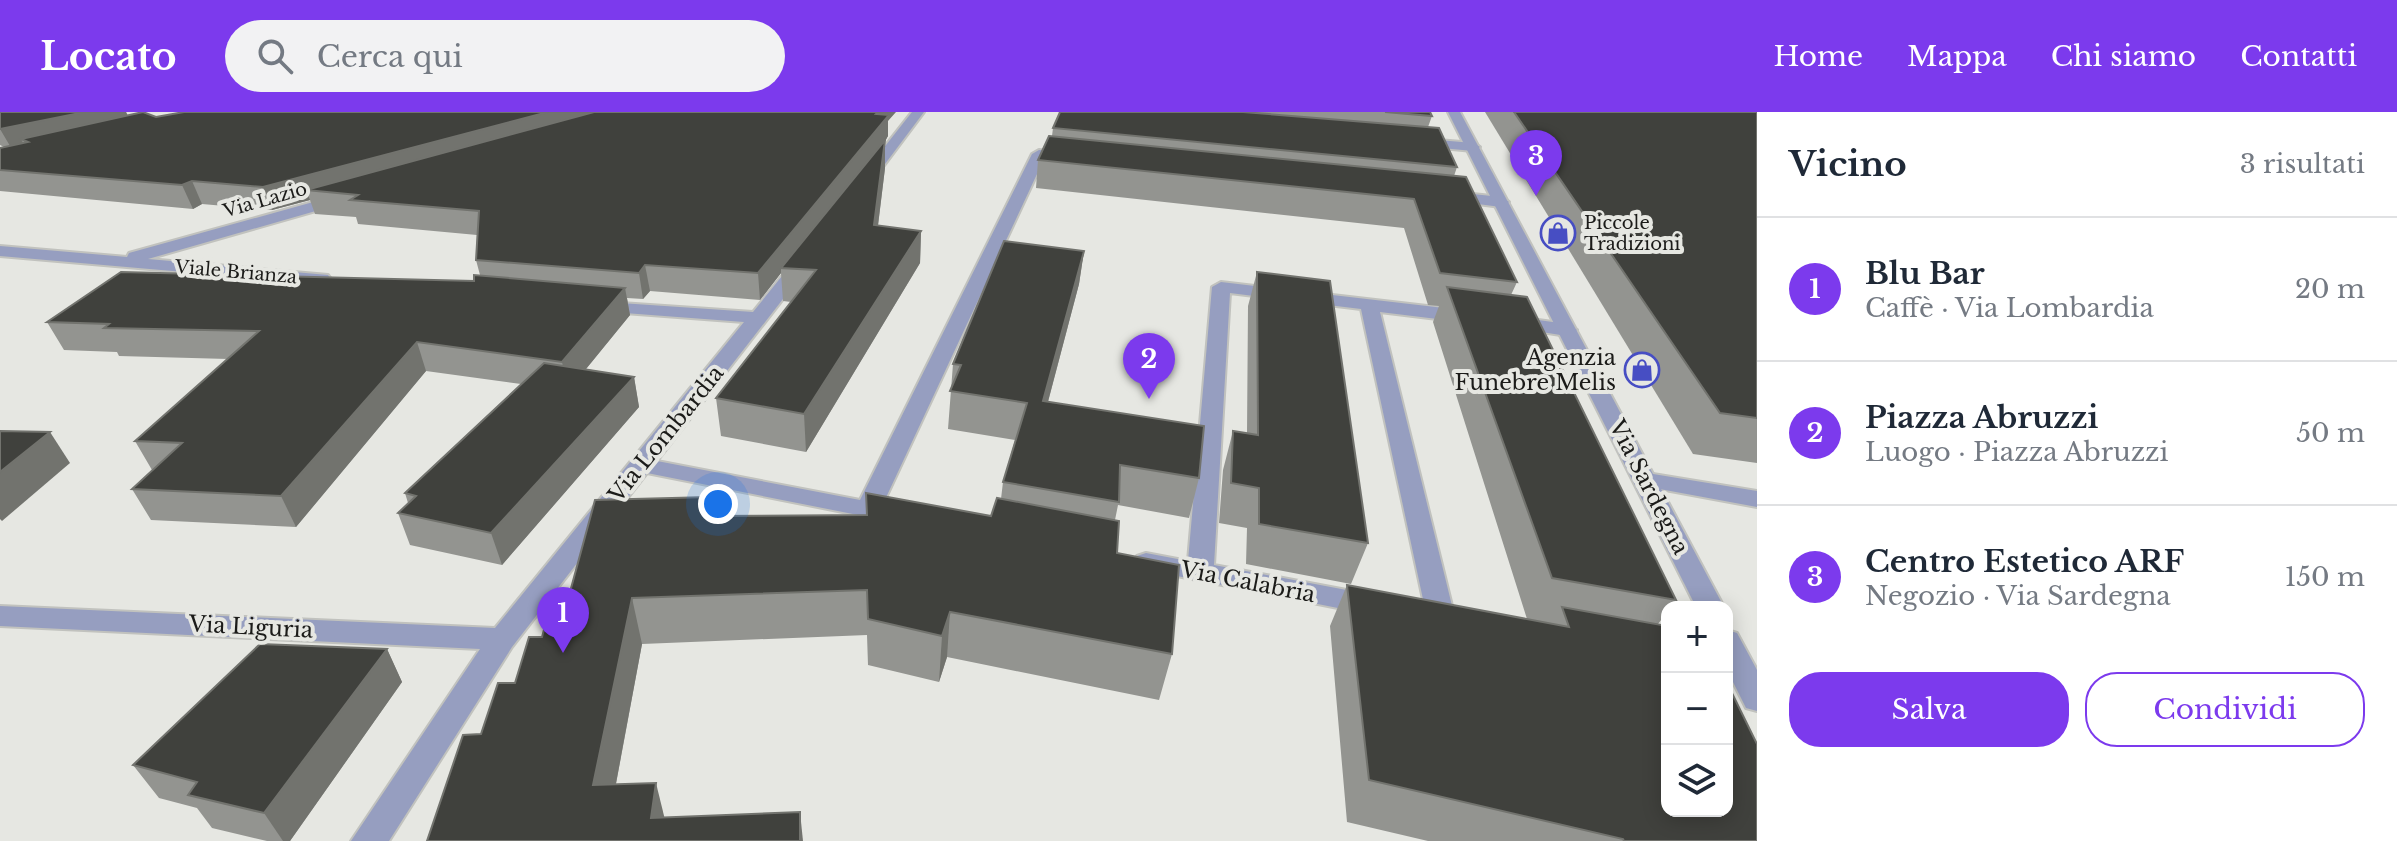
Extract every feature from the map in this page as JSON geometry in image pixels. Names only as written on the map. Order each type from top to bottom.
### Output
[{"type":"street","points":[[853,197],[918,112]]},
{"type":"street","name":"Via Sardegna","points":[[1454,112],[1707,601]]},
{"type":"street","points":[[1397,141],[1473,147]]},
{"type":"street","points":[[868,509],[1039,154],[1096,160]]},
{"type":"street","points":[[1419,193],[1501,202]]},
{"type":"street","name":"Via Lazio","points":[[119,261],[360,194]]},
{"type":"street","name":"Via Lombardia","points":[[369,841],[502,639],[815,246]]},
{"type":"street","name":"Viale Brianza","points":[[0,251],[345,281]]},
{"type":"street","points":[[1200,572],[1221,287],[1567,330]]},
{"type":"street","points":[[579,303],[759,318]]},
{"type":"street","points":[[1369,305],[1441,618]]},
{"type":"street","points":[[641,465],[928,520]]},
{"type":"street","points":[[1647,480],[1757,499]]},
{"type":"street","name":"Via Calabria","points":[[1124,558],[1471,624]]},
{"type":"street","name":"Via Liguria","points":[[0,616],[502,639]]},
{"type":"street","points":[[1735,671],[1757,699]]},
{"type":"building","points":[[0,112],[85,112],[0,129]]},
{"type":"building","points":[[143,112],[156,117],[184,112],[548,112],[263,187],[192,181],[182,185],[0,170],[0,148],[28,142],[21,139]]},
{"type":"building","points":[[594,112],[878,112],[876,114],[889,115],[758,273],[645,265],[639,273],[476,260],[479,211],[350,200],[358,195],[306,190]]},
{"type":"building","points":[[1060,112],[1243,112],[1439,128],[1457,167],[1053,128]]},
{"type":"building","points":[[1385,112],[1430,112],[1432,116]]},
{"type":"building","points":[[1514,112],[1757,112],[1757,418],[1720,413]]},
{"type":"building","points":[[1049,136],[1466,177],[1517,282],[1440,273],[1414,199],[1038,160]]},
{"type":"building","points":[[885,140],[874,225],[921,231],[804,414],[716,398],[816,270],[781,268]]},
{"type":"building","points":[[1004,241],[1084,251],[1043,401],[1204,426],[1199,478],[1120,465],[1119,502],[1003,482],[1027,403],[950,391],[961,365],[953,364]]},
{"type":"building","points":[[121,272],[474,281],[474,275],[625,288],[562,362],[417,342],[281,496],[132,489],[182,443],[135,441],[259,331],[104,328],[109,324],[47,322]]},
{"type":"building","points":[[1257,272],[1330,281],[1368,543],[1259,524],[1259,488],[1231,483],[1233,431],[1258,435]]},
{"type":"building","points":[[1447,287],[1527,297],[1676,600],[1552,578]]},
{"type":"building","points":[[544,363],[634,377],[491,533],[398,513],[416,496],[405,493]]},
{"type":"building","points":[[0,431],[50,432],[0,472]]},
{"type":"building","points":[[866,493],[991,516],[997,498],[1119,521],[1117,553],[1179,565],[1172,654],[950,612],[942,636],[868,619],[867,590],[632,598],[593,785],[656,783],[651,818],[800,812],[800,841],[427,841],[463,735],[481,734],[498,683],[515,683],[529,637],[542,637],[554,593],[570,592],[595,500],[709,497],[705,516],[867,515]]},
{"type":"building","points":[[1347,585],[1569,627],[1562,607],[1661,625],[1661,817],[1733,817],[1733,695],[1757,744],[1757,841],[1624,841],[1369,780]]},
{"type":"building","points":[[260,644],[387,649],[264,813],[188,795],[197,782],[133,765]]},
{"type":"place","name":"Centro Estetico ARF","points":[[1536,196]]},
{"type":"place","name":"Piccole Tradizioni","points":[[1558,233]]},
{"type":"place","name":"Agenzia Funebre Melis","points":[[1642,370]]},
{"type":"place","name":"Piazza Abruzzi","points":[[1149,399]]},
{"type":"place","name":"Blu Bar","points":[[563,653]]}]
